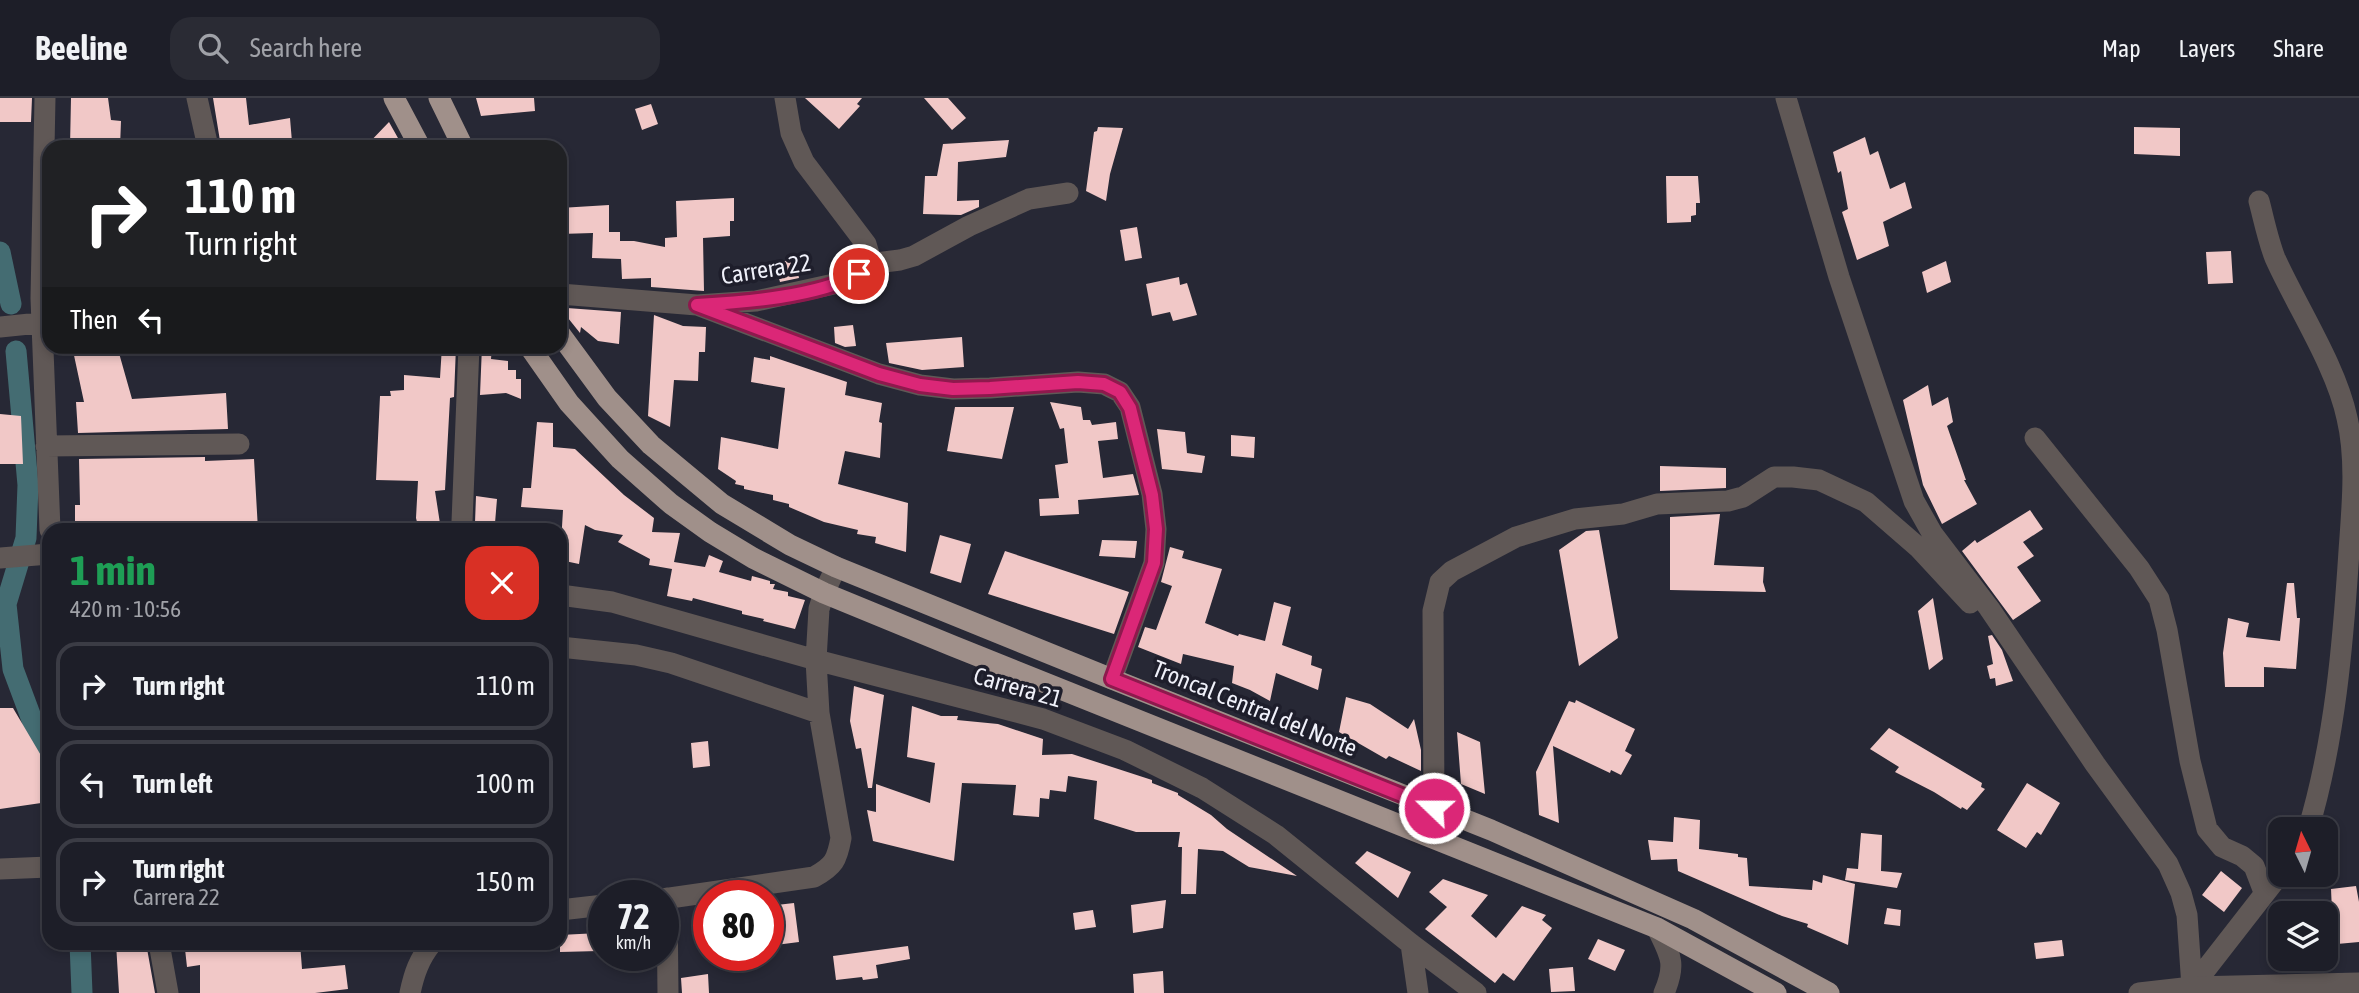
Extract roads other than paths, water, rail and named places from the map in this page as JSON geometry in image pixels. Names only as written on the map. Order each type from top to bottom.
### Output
[{"type":"highway","points":[[394,98],[417,140]]},
{"type":"highway","points":[[439,98],[460,140]]},
{"type":"highway","name":"Troncal Central del Norte","points":[[567,344],[607,398],[671,463],[743,517],[790,545],[836,567],[1491,830],[1693,919],[1829,993]]},
{"type":"highway","points":[[533,354],[593,431],[649,486],[710,532],[753,558],[824,593],[1657,928],[1776,993]]},
{"type":"street","points":[[45,98],[45,140]]},
{"type":"street","points":[[197,98],[206,140]]},
{"type":"street","points":[[785,98],[791,133],[804,162],[866,244],[868,264],[914,256],[969,226],[1029,199],[1068,193]]},
{"type":"street","points":[[1786,98],[1839,277],[1914,501],[1932,533],[2168,864],[2187,915],[2192,988]]},
{"type":"street","points":[[2259,201],[2274,255],[2338,388],[2348,419],[2352,464],[2348,560],[2338,677],[2312,817]]},
{"type":"street","name":"Carrera 22","points":[[567,294],[697,305],[755,301],[843,282],[859,274],[868,264]]},
{"type":"street","points":[[697,305],[879,374],[920,385],[953,389],[1078,382],[1104,384],[1120,392],[1130,408],[1152,495],[1156,529],[1154,563],[1112,679]]},
{"type":"street","points":[[0,327],[42,323]]},
{"type":"street","points":[[46,354],[50,523]]},
{"type":"street","points":[[462,522],[469,354]]},
{"type":"street","points":[[2035,438],[2139,568],[2159,598],[2190,761],[2207,830],[2221,847],[2242,856],[2254,866],[2264,892]]},
{"type":"street","points":[[46,446],[239,444]]},
{"type":"street","points":[[1434,808],[1433,611],[1440,582],[1452,570],[1516,537],[1551,525],[1575,519],[1623,514],[1657,504],[1728,501],[1744,497],[1774,477],[1819,480],[1866,502],[1919,548],[1979,612],[2004,631]]},
{"type":"street","points":[[0,558],[42,554]]},
{"type":"street","points":[[679,896],[814,877],[828,869],[837,857],[841,838],[820,713],[816,660],[819,609],[836,567]]},
{"type":"street","name":"Carrera 21","points":[[567,596],[612,602],[816,660],[1043,719],[1125,750],[1202,788],[1276,835],[1476,993]]},
{"type":"street","points":[[567,648],[636,655],[671,663],[820,713]]},
{"type":"street","points":[[0,869],[42,867]]},
{"type":"street","points":[[2192,988],[2268,887]]},
{"type":"street","points":[[567,909],[588,907]]},
{"type":"street","points":[[1657,928],[1672,958],[1671,976],[1664,993]]},
{"type":"street","points":[[1411,944],[1418,993]]},
{"type":"street","points":[[160,950],[168,993]]},
{"type":"street","points":[[410,993],[414,972],[426,950]]},
{"type":"street","points":[[667,971],[668,993]]},
{"type":"street","points":[[2139,993],[2192,988],[2359,983]]},
{"type":"waterway","points":[[0,252],[11,304]]},
{"type":"waterway","points":[[16,351],[28,485],[26,538],[6,604],[13,669],[42,746]]},
{"type":"waterway","points":[[80,950],[82,993]]}]
